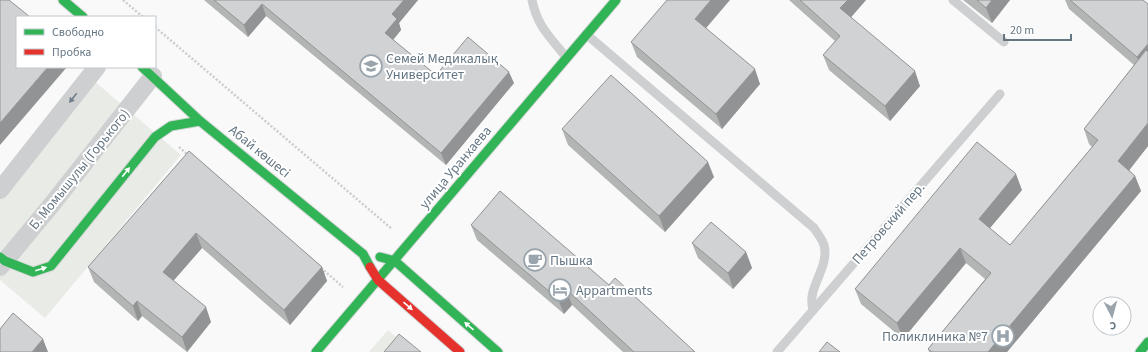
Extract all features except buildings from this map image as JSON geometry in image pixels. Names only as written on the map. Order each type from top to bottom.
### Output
[{"type":"street","points":[[63,0],[81,16]]},
{"type":"street","name":"улица Уранхаева","points":[[316,352],[616,0]]},
{"type":"street","points":[[0,190],[96,68]]},
{"type":"street","name":"Абай көшесі","points":[[148,71],[200,121],[363,254]]},
{"type":"street","name":"Б. Момышулы (Горького)","points":[[2,261],[50,207],[148,71]]},
{"type":"street","points":[[2,261],[33,272],[51,266],[154,137],[171,126],[200,121]]},
{"type":"street","points":[[363,254],[394,261],[498,352]]},
{"type":"street","points":[[363,254],[378,280],[460,352]]},
{"type":"street","points":[[1140,352],[1148,342]]},
{"type":"lane","points":[[532,0],[534,12],[539,23],[566,57]]},
{"type":"lane","points":[[953,0],[1004,42]]},
{"type":"lane","points":[[586,34],[814,228],[823,244],[825,258],[811,301],[813,309]]},
{"type":"lane","name":"Петровский пер.","points":[[777,352],[1000,94]]},
{"type":"path","points":[[123,0],[142,16]]},
{"type":"path","points":[[156,28],[409,244]]},
{"type":"path","points":[[162,132],[192,158]]},
{"type":"path","points":[[318,266],[360,301]]},
{"type":"shaded area","points":[[86,74],[181,155],[45,318],[0,280],[0,177]]},
{"type":"shaded area","points":[[388,330],[413,352],[369,352]]},
{"type":"traffic: fast","points":[[63,0],[82,16]]},
{"type":"traffic: fast","points":[[316,352],[616,0]]},
{"type":"traffic: fast","points":[[143,68],[200,121],[363,254],[370,267]]},
{"type":"traffic: fast","points":[[0,257],[5,261],[33,272],[51,266],[155,137],[171,126],[200,121]]},
{"type":"traffic: fast","points":[[380,257],[395,261],[498,352]]},
{"type":"traffic: fast","points":[[1140,352],[1148,342]]},
{"type":"traffic: jam","points":[[370,267],[378,280],[460,352]]},
{"type":"place","name":"Семей Медикалық Университет","points":[[371,66]]},
{"type":"place","name":"Пышка","points":[[535,260]]},
{"type":"place","name":"Appartments","points":[[560,290]]},
{"type":"place","name":"Поликлиника №7","points":[[1003,336]]}]
